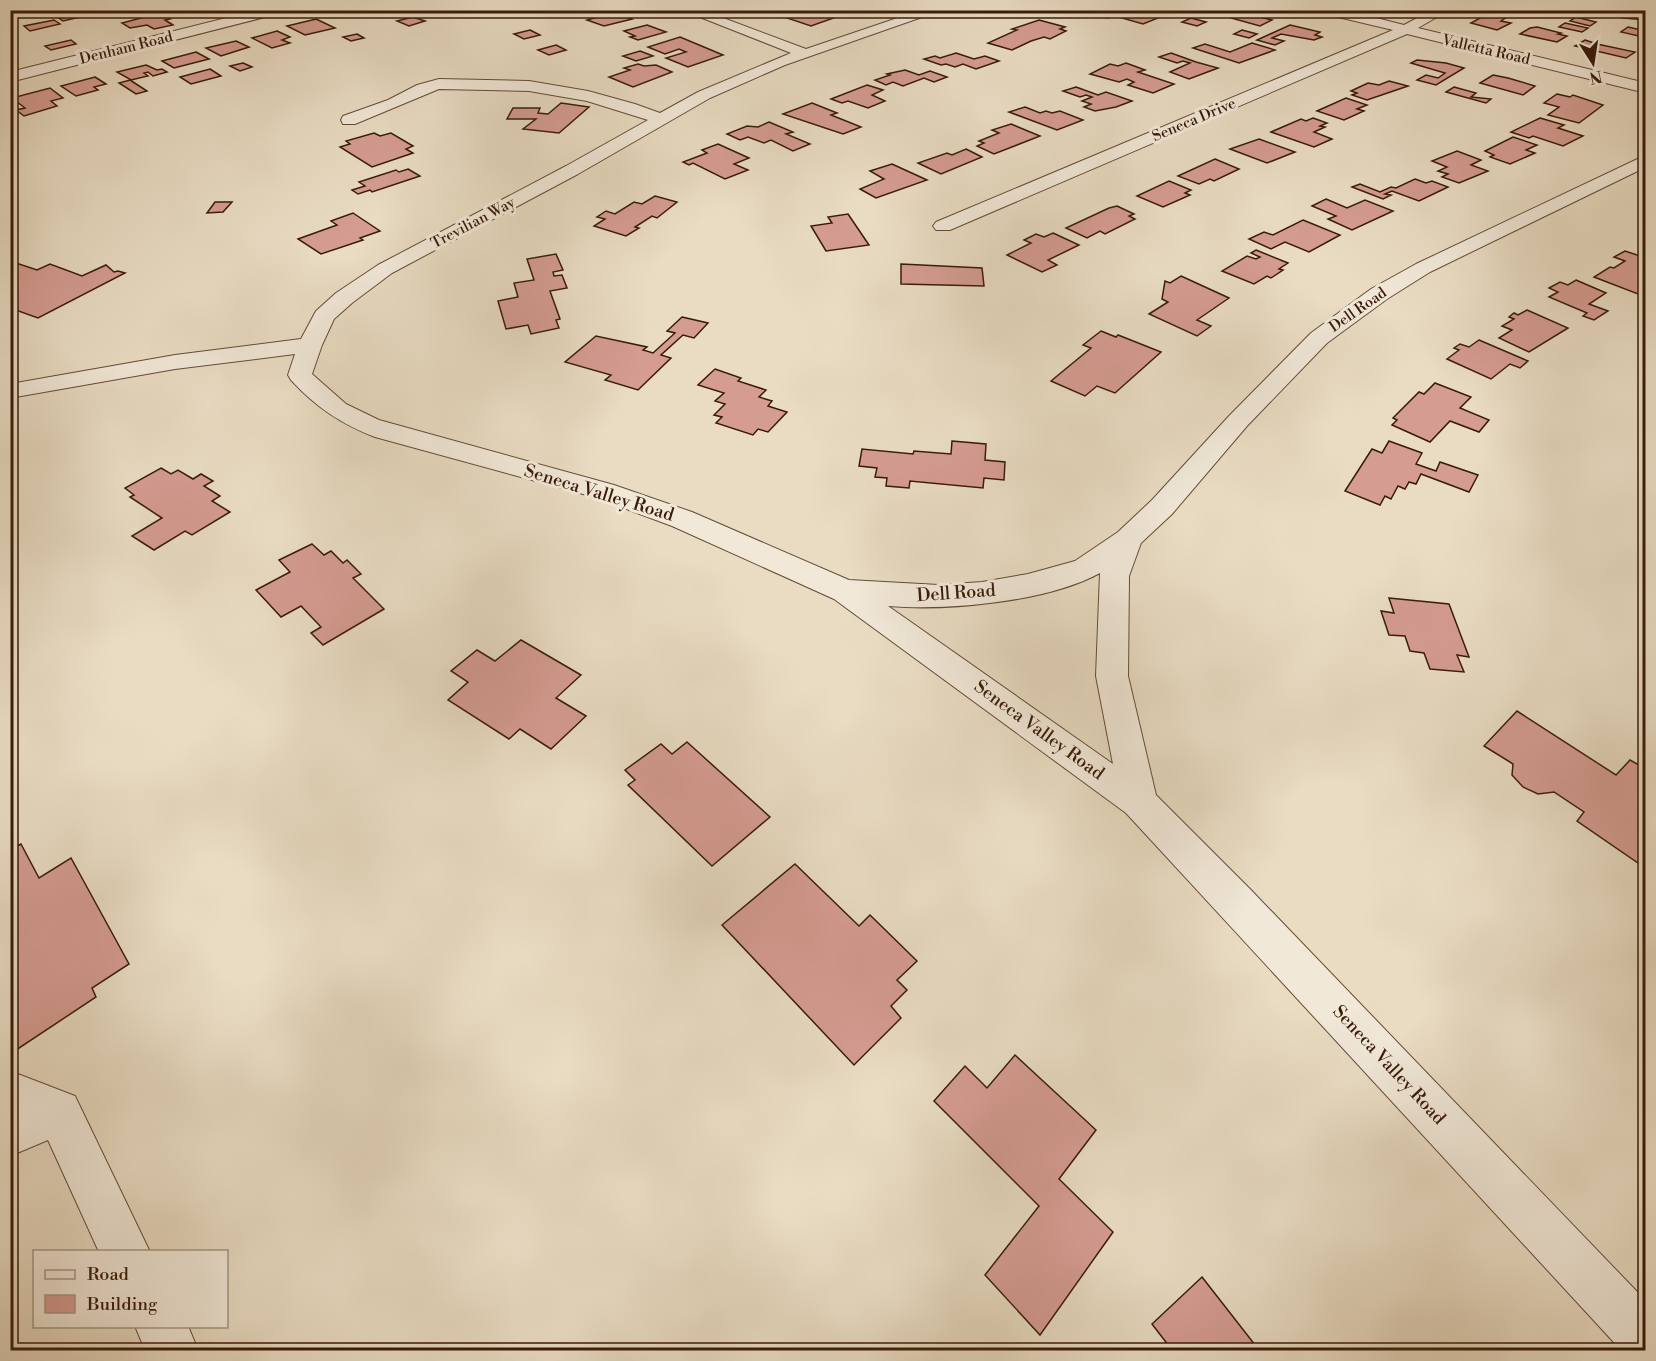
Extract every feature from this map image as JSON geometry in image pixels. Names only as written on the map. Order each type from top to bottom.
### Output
[{"type":"street","name":"Denham Road","points":[[10,77],[239,14],[276,10]]},
{"type":"street","points":[[688,10],[804,53]]},
{"type":"street","name":"Trevilian Way","points":[[310,345],[324,316],[367,280],[572,170],[660,119],[752,73],[804,53],[936,10]]},
{"type":"street","name":"Valletta Road","points":[[1326,10],[1643,88]]},
{"type":"street","name":"Seneca Drive","points":[[943,226],[1407,30],[1443,10]]},
{"type":"street","points":[[349,120],[394,103],[423,88],[439,84],[529,86],[588,96],[630,107],[660,119]]},
{"type":"street","name":"Dell Road","points":[[844,591],[894,597],[940,598],[1005,590],[1047,581],[1085,568],[1108,555],[1128,539],[1162,507],[1239,421],[1319,338],[1378,294],[1423,268],[1646,160]]},
{"type":"street","points":[[10,391],[175,362],[310,345]]},
{"type":"street","name":"Seneca Valley Road","points":[[310,345],[300,375],[321,400],[341,413],[384,431],[604,491],[682,519],[844,591],[1139,802],[1236,902],[1646,1339]]},
{"type":"street","name":"Dell Road","points":[[1128,539],[1114,576],[1112,676],[1139,802]]},
{"type":"street","points":[[10,1093],[59,1112],[125,1250]]},
{"type":"street","points":[[10,1133],[59,1112]]},
{"type":"street","points":[[162,1328],[172,1350]]},
{"type":"building","points":[[357,10],[388,10],[364,15],[354,11]]},
{"type":"building","points":[[814,10],[856,10],[811,26],[784,17]]},
{"type":"building","points":[[1064,10],[1118,10],[1108,18]]},
{"type":"building","points":[[1492,10],[1516,11],[1501,21],[1511,23],[1497,30],[1471,23],[1482,17],[1479,15]]},
{"type":"building","points":[[1625,10],[1646,13],[1646,20],[1623,18],[1626,16],[1619,15]]},
{"type":"building","points":[[78,11],[85,16],[63,21],[56,16]]},
{"type":"building","points":[[1236,11],[1272,20],[1260,26],[1231,18],[1234,17],[1228,15]]},
{"type":"building","points":[[615,12],[632,19],[604,26],[587,20]]},
{"type":"building","points":[[160,13],[170,19],[165,20],[173,25],[154,29],[147,25],[130,28],[122,23]]},
{"type":"building","points":[[1137,13],[1158,18],[1143,24],[1122,18]]},
{"type":"building","points":[[413,17],[425,21],[409,26],[397,21]]},
{"type":"building","points":[[1576,17],[1596,22],[1590,26],[1570,21]]},
{"type":"building","points":[[1191,18],[1206,22],[1197,26],[1182,22]]},
{"type":"building","points":[[316,19],[335,28],[305,35],[287,26]]},
{"type":"building","points":[[54,20],[60,24],[30,31],[24,26]]},
{"type":"building","points":[[1039,20],[1065,27],[1060,29],[1066,31],[1050,39],[1044,37],[1012,50],[988,43],[1017,30],[1012,29]]},
{"type":"building","points":[[1565,23],[1588,28],[1582,32],[1559,27]]},
{"type":"building","points":[[647,25],[666,32],[638,40],[630,37],[635,36],[624,31]]},
{"type":"building","points":[[1290,25],[1320,32],[1315,35],[1322,37],[1314,40],[1281,34],[1272,38],[1284,41],[1275,45],[1257,40]]},
{"type":"building","points":[[1537,27],[1567,36],[1557,42],[1520,34]]},
{"type":"building","points":[[1628,27],[1646,31],[1646,35],[1643,37],[1621,32]]},
{"type":"building","points":[[530,30],[540,35],[524,39],[514,34]]},
{"type":"building","points":[[1242,30],[1257,34],[1249,38],[1234,34]]},
{"type":"building","points":[[277,31],[290,37],[282,40],[290,43],[272,48],[252,38]]},
{"type":"building","points":[[357,34],[364,38],[351,41],[343,37]]},
{"type":"building","points":[[680,37],[723,55],[688,67],[666,58],[686,52],[679,49],[665,54],[648,47]]},
{"type":"building","points":[[71,40],[76,44],[51,50],[45,46]]},
{"type":"building","points":[[1585,40],[1635,52],[1626,58],[1575,46]]},
{"type":"building","points":[[236,41],[249,47],[221,56],[206,48]]},
{"type":"building","points":[[1252,43],[1275,50],[1239,63],[1193,48],[1205,44],[1230,52]]},
{"type":"building","points":[[556,45],[566,50],[549,55],[538,50]]},
{"type":"building","points":[[640,51],[653,56],[636,61],[623,56]]},
{"type":"building","points":[[196,52],[209,59],[174,68],[162,61]]},
{"type":"building","points":[[956,53],[974,59],[985,56],[999,61],[976,69],[963,64],[955,67],[941,65],[924,59],[935,56],[940,58]]},
{"type":"building","points":[[1171,53],[1218,68],[1189,79],[1170,72],[1190,63],[1183,61],[1177,63],[1159,57]]},
{"type":"building","points":[[1417,60],[1446,63],[1464,68],[1436,85],[1417,80],[1426,75],[1438,78],[1445,73],[1411,63]]},
{"type":"building","points":[[243,63],[252,67],[240,71],[230,66]]},
{"type":"building","points":[[1126,63],[1145,70],[1138,72],[1174,84],[1153,93],[1128,85],[1134,82],[1127,79],[1119,82],[1090,74],[1110,64],[1118,66]]},
{"type":"building","points":[[638,64],[656,65],[672,72],[633,87],[609,77],[630,70],[624,68]]},
{"type":"building","points":[[146,65],[167,72],[153,76],[148,72],[144,73],[148,76],[131,80],[117,72]]},
{"type":"building","points":[[210,69],[221,76],[191,84],[180,77]]},
{"type":"building","points":[[905,70],[919,75],[930,71],[947,77],[934,82],[924,78],[903,86],[893,82],[886,85],[875,80],[890,75],[887,74]]},
{"type":"building","points":[[1493,75],[1535,86],[1523,95],[1480,83]]},
{"type":"building","points":[[95,77],[106,84],[94,87],[98,90],[76,96],[61,86]]},
{"type":"building","points":[[130,80],[147,91],[136,94],[119,83]]},
{"type":"building","points":[[1389,81],[1408,86],[1367,100],[1352,95],[1357,93],[1351,91],[1368,83],[1379,85]]},
{"type":"building","points":[[867,85],[883,90],[872,95],[885,101],[868,108],[848,101],[842,103],[831,99]]},
{"type":"building","points":[[1076,87],[1098,95],[1106,92],[1132,101],[1095,111],[1084,107],[1091,104],[1082,101],[1092,97],[1086,95],[1080,97],[1063,91]]},
{"type":"building","points":[[1454,87],[1476,93],[1471,97],[1491,99],[1486,103],[1446,92]]},
{"type":"building","points":[[50,88],[63,98],[51,101],[57,106],[24,116],[16,110],[25,108],[12,98]]},
{"type":"building","points":[[1557,94],[1570,97],[1573,95],[1603,105],[1579,123],[1548,115],[1559,107],[1544,103]]},
{"type":"building","points":[[1346,98],[1367,105],[1357,109],[1364,111],[1344,120],[1317,111]]},
{"type":"building","points":[[561,103],[589,107],[559,133],[523,129],[536,119],[507,119],[513,108],[540,108],[538,113],[548,114]]},
{"type":"building","points":[[812,103],[837,113],[831,115],[861,127],[843,134],[783,114]]},
{"type":"building","points":[[1025,107],[1040,113],[1060,111],[1083,120],[1057,130],[1009,112]]},
{"type":"building","points":[[1313,118],[1327,123],[1320,126],[1325,127],[1314,132],[1332,139],[1314,147],[1271,132],[1301,119],[1306,121]]},
{"type":"building","points":[[1540,118],[1564,125],[1558,128],[1583,136],[1563,146],[1533,136],[1529,138],[1511,132]]},
{"type":"building","points":[[769,122],[793,132],[786,134],[810,144],[793,151],[771,140],[764,143],[748,137],[740,140],[727,134],[747,126],[758,127]]},
{"type":"building","points":[[1011,124],[1040,136],[994,154],[977,146],[984,143],[979,141],[999,133],[992,130]]},
{"type":"building","points":[[374,133],[380,136],[391,133],[413,146],[406,149],[413,153],[372,167],[340,147],[350,144],[346,141]]},
{"type":"building","points":[[1513,137],[1537,145],[1526,150],[1535,153],[1510,164],[1490,157],[1494,155],[1485,151]]},
{"type":"building","points":[[1259,139],[1295,152],[1267,163],[1230,149]]},
{"type":"building","points":[[718,144],[749,158],[734,164],[748,170],[725,179],[693,163],[689,165],[683,162],[707,153],[702,150]]},
{"type":"building","points":[[966,149],[982,157],[941,174],[918,163],[947,153],[952,155]]},
{"type":"building","points":[[1457,151],[1481,160],[1471,165],[1488,171],[1459,183],[1442,177],[1448,174],[1438,171],[1447,167],[1432,161]]},
{"type":"building","points":[[1215,159],[1239,169],[1214,181],[1210,179],[1199,184],[1178,176]]},
{"type":"building","points":[[892,164],[927,180],[876,198],[860,189],[884,179],[870,171]]},
{"type":"building","points":[[408,169],[420,176],[372,192],[370,190],[358,194],[352,190],[365,186],[359,182],[396,170],[399,172]]},
{"type":"building","points":[[1415,179],[1426,183],[1432,181],[1448,187],[1419,201],[1392,191],[1385,194],[1391,195],[1383,199],[1352,187],[1360,184],[1380,192],[1391,187],[1396,188]]},
{"type":"building","points":[[1169,181],[1191,190],[1185,193],[1190,195],[1163,207],[1137,196]]},
{"type":"building","points":[[655,196],[677,202],[657,218],[652,216],[635,227],[639,228],[626,236],[594,226],[605,219],[597,217],[606,211],[615,214],[634,202],[642,204]]},
{"type":"building","points":[[1326,199],[1347,208],[1365,200],[1393,211],[1352,230],[1328,219],[1336,216],[1312,206]]},
{"type":"building","points":[[215,202],[232,202],[223,212],[207,213]]},
{"type":"building","points":[[1117,206],[1134,214],[1129,216],[1135,219],[1105,234],[1100,231],[1087,238],[1066,228],[1109,208]]},
{"type":"building","points":[[353,213],[380,231],[360,238],[363,240],[321,254],[298,239],[337,225],[331,221]]},
{"type":"building","points":[[848,214],[869,245],[826,251],[811,226],[832,223],[828,217]]},
{"type":"building","points":[[1303,220],[1340,235],[1309,252],[1285,242],[1271,249],[1249,239],[1264,232],[1273,235]]},
{"type":"building","points":[[1053,233],[1079,245],[1048,260],[1057,265],[1042,272],[1007,255],[1031,243],[1024,240],[1036,234],[1044,237]]},
{"type":"building","points":[[1256,250],[1288,263],[1279,269],[1283,270],[1271,278],[1267,276],[1254,284],[1222,271],[1247,256],[1256,259],[1260,257],[1251,253]]},
{"type":"building","points":[[1625,251],[1646,258],[1644,282],[1646,289],[1638,294],[1594,277],[1625,261],[1614,257]]},
{"type":"building","points":[[556,254],[563,270],[553,272],[554,276],[562,275],[567,288],[550,291],[560,319],[556,320],[559,328],[531,334],[528,325],[506,329],[498,301],[518,297],[514,283],[534,280],[527,259]]},
{"type":"building","points":[[10,263],[37,270],[50,264],[82,276],[106,265],[114,272],[125,273],[38,318],[10,308]]},
{"type":"building","points":[[901,264],[982,268],[984,286],[901,284]]},
{"type":"building","points":[[1181,276],[1229,298],[1197,320],[1211,326],[1197,336],[1149,314],[1168,302],[1162,299],[1165,281],[1170,283]]},
{"type":"building","points":[[1576,280],[1606,293],[1589,304],[1608,311],[1594,320],[1583,316],[1587,313],[1549,297],[1558,292],[1549,288],[1560,282],[1568,285]]},
{"type":"building","points":[[1527,310],[1568,328],[1529,352],[1499,338],[1512,330],[1502,326],[1514,319],[1509,317],[1514,313],[1518,315]]},
{"type":"building","points":[[682,317],[708,323],[694,338],[683,335],[661,355],[671,358],[638,390],[605,380],[611,375],[565,362],[596,336],[647,347],[643,350],[653,353],[675,333],[667,331]]},
{"type":"building","points":[[1101,331],[1116,337],[1118,335],[1161,352],[1115,393],[1097,386],[1085,396],[1051,381],[1091,348],[1083,345]]},
{"type":"building","points":[[1479,340],[1528,361],[1520,368],[1510,364],[1491,379],[1447,359],[1459,350],[1454,348],[1460,344],[1469,347]]},
{"type":"building","points":[[715,369],[741,378],[738,381],[766,390],[759,397],[772,401],[768,406],[787,412],[768,432],[758,429],[753,435],[716,423],[722,417],[714,415],[725,404],[715,401],[724,393],[698,385]]},
{"type":"building","points":[[1435,383],[1471,397],[1460,408],[1489,420],[1479,432],[1450,421],[1430,442],[1392,425],[1397,420],[1393,418],[1419,392],[1424,394]]},
{"type":"building","points":[[952,441],[986,444],[985,460],[1005,462],[1004,480],[984,478],[983,488],[910,481],[909,488],[886,486],[887,478],[875,477],[877,468],[859,466],[862,449],[913,454],[914,451],[951,454]]},
{"type":"building","points":[[1389,441],[1422,453],[1416,464],[1436,471],[1440,462],[1478,475],[1469,492],[1421,474],[1416,484],[1409,482],[1405,489],[1398,486],[1391,499],[1385,496],[1380,505],[1345,491],[1372,449],[1382,453]]},
{"type":"building","points":[[161,468],[171,474],[178,470],[193,479],[201,474],[213,481],[204,486],[220,496],[212,501],[230,512],[192,535],[185,531],[154,550],[132,536],[162,518],[130,497],[134,495],[125,488]]},
{"type":"building","points":[[312,544],[324,555],[331,551],[343,563],[347,560],[361,574],[353,578],[384,609],[323,645],[311,633],[321,627],[301,606],[281,617],[256,590],[290,572],[279,560]]},
{"type":"building","points":[[1389,598],[1449,604],[1469,657],[1457,655],[1464,672],[1430,669],[1424,653],[1410,651],[1405,636],[1389,635],[1381,611],[1394,613]]},
{"type":"building","points":[[521,640],[581,675],[556,698],[586,716],[551,749],[520,729],[509,739],[448,700],[468,682],[451,671],[477,650],[495,661]]},
{"type":"building","points":[[1517,711],[1616,775],[1630,760],[1646,769],[1646,860],[1641,865],[1577,821],[1584,812],[1554,792],[1538,794],[1523,787],[1512,775],[1513,764],[1484,746]]},
{"type":"building","points":[[687,742],[770,817],[712,866],[628,785],[635,780],[625,770],[661,744],[672,754]]},
{"type":"building","points":[[21,844],[39,878],[71,858],[129,964],[92,988],[96,997],[10,1054],[10,850]]},
{"type":"building","points":[[795,864],[859,926],[870,915],[917,961],[897,980],[907,990],[891,1006],[901,1018],[854,1065],[722,925]]},
{"type":"building","points":[[1015,1055],[1096,1130],[1059,1179],[1113,1232],[1040,1335],[985,1275],[1039,1206],[934,1101],[965,1066],[987,1088]]},
{"type":"building","points":[[1202,1277],[1259,1350],[1172,1350],[1152,1324]]}]
